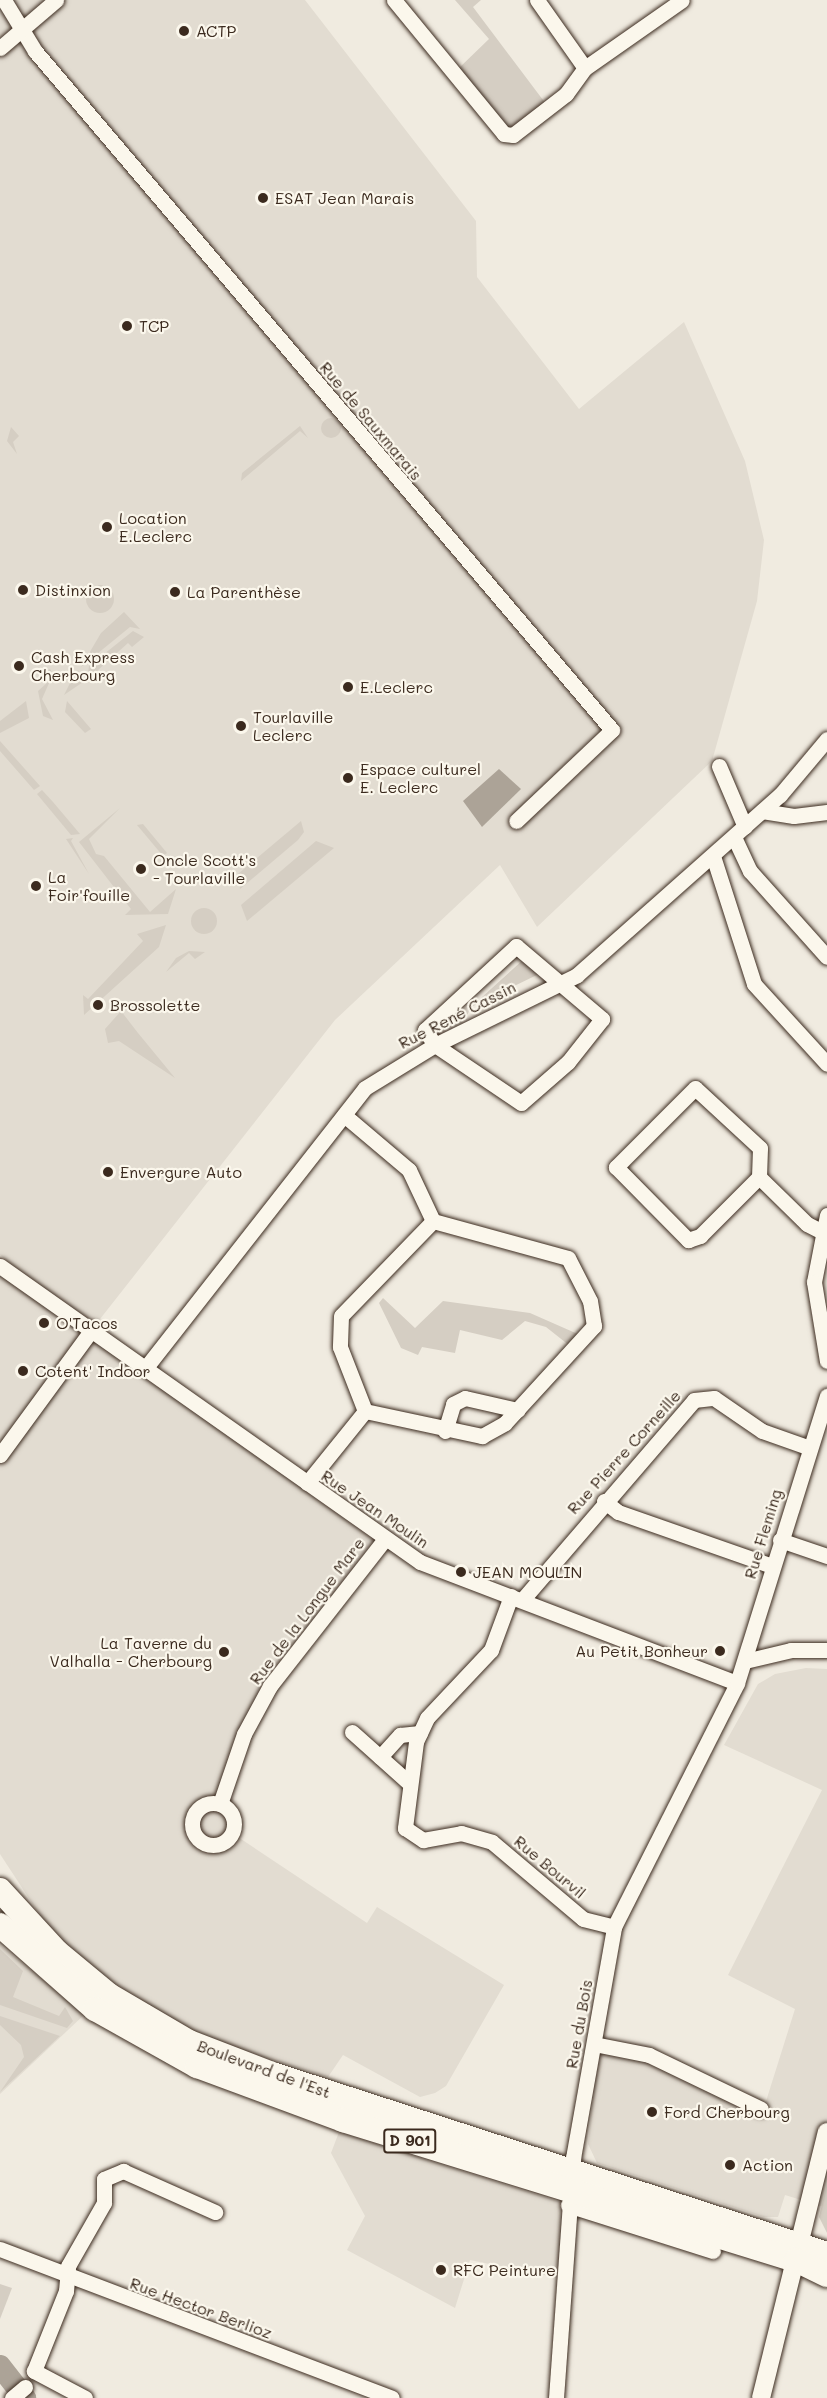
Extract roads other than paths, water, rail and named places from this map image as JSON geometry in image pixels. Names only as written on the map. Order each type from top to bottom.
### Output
[{"type":"main road","name":"Boulevard de l'Est","points":[[0,1890],[57,1952],[109,1995],[189,2043],[570,2188]]},
{"type":"main road","name":"Boulevard de l'Est","points":[[0,1924],[95,2009],[147,2042],[251,2089],[570,2188]]},
{"type":"main road","name":"D 901","points":[[570,2188],[678,2223],[696,2222],[775,2248],[827,2254]]},
{"type":"main road","name":"D 901","points":[[570,2188],[810,2255],[827,2263]]},
{"type":"main road","name":"D 901","points":[[799,2252],[827,2276]]},
{"type":"street","points":[[4,0],[21,30]]},
{"type":"street","points":[[0,48],[56,0]]},
{"type":"street","points":[[394,0],[504,134],[513,135],[566,94],[585,68],[682,0]]},
{"type":"street","points":[[537,0],[585,68]]},
{"type":"street","name":"Rue de Sauxmarais","points":[[21,30],[612,730],[516,821]]},
{"type":"street","name":"Rue René Cassin","points":[[147,1366],[344,1114],[383,1073],[563,983],[605,953],[762,811],[827,739]]},
{"type":"street","points":[[719,766],[739,832],[743,862],[827,957]]},
{"type":"street","points":[[762,811],[794,816],[827,812]]},
{"type":"street","points":[[712,856],[754,984],[827,1064]]},
{"type":"street","points":[[721,879],[743,862]]},
{"type":"street","points":[[516,946],[563,983],[603,1019],[529,1099],[512,1101],[435,1045],[426,1035],[427,1023],[516,946]]},
{"type":"street","points":[[695,1088],[760,1148],[759,1177],[700,1236],[688,1240],[616,1167],[695,1088]]},
{"type":"street","points":[[344,1114],[409,1170],[433,1221]]},
{"type":"street","points":[[759,1177],[825,1233]]},
{"type":"street","points":[[827,1215],[814,1282],[827,1361]]},
{"type":"street","points":[[364,1411],[445,1431],[482,1436],[518,1410],[594,1326],[578,1270],[568,1258],[550,1250],[433,1221]]},
{"type":"street","points":[[364,1411],[340,1347],[341,1316],[433,1221]]},
{"type":"street","name":"Rue Jean Moulin","points":[[0,1256],[89,1333]]},
{"type":"street","name":"Rue Jean Moulin","points":[[0,1266],[89,1333],[147,1366],[384,1540],[438,1571],[517,1597],[737,1683]]},
{"type":"street","points":[[0,1455],[89,1333]]},
{"type":"street","name":"Rue Fleming","points":[[737,1683],[827,1396]]},
{"type":"street","points":[[445,1431],[453,1404],[465,1398],[518,1410]]},
{"type":"street","name":"Rue Pierre Corneille","points":[[517,1597],[687,1406],[700,1398],[714,1398],[762,1431],[810,1448]]},
{"type":"street","points":[[307,1483],[364,1411]]},
{"type":"street","points":[[604,1501],[618,1512],[772,1566]]},
{"type":"street","name":"Rue de la Longue Mare","points":[[220,1804],[244,1734],[270,1686],[384,1540]]},
{"type":"street","points":[[780,1540],[827,1556]]},
{"type":"street","name":"Rue Bourvil","points":[[517,1597],[491,1650],[427,1718],[420,1733],[409,1783],[405,1828],[413,1836],[423,1840],[461,1833],[492,1842],[583,1918],[614,1927]]},
{"type":"street","points":[[745,1661],[762,1659],[791,1650],[827,1650]]},
{"type":"street","name":"Rue du Bois","points":[[556,2398],[570,2188],[614,1927],[737,1683]]},
{"type":"street","points":[[352,1732],[409,1783]]},
{"type":"street","points":[[380,1757],[400,1735],[420,1733]]},
{"type":"street","points":[[594,2044],[649,2055],[761,2109]]},
{"type":"street","points":[[761,2398],[827,2132]]},
{"type":"street","points":[[85,2398],[34,2371],[69,2278],[68,2266],[104,2202],[104,2178],[123,2171],[214,2212]]},
{"type":"street","points":[[570,2188],[714,2252]]},
{"type":"street","name":"Rue Hector Berlioz","points":[[0,2249],[69,2278],[392,2398]]},
{"type":"waterway","points":[[0,2366],[25,2398]]},
{"type":"place","name":"ACTP","points":[[184,31]]},
{"type":"place","name":"ESAT Jean Marais","points":[[263,198]]},
{"type":"place","name":"TCP","points":[[127,326]]},
{"type":"place","name":"Location E.Leclerc","points":[[107,527]]},
{"type":"place","name":"Distinxion","points":[[23,590]]},
{"type":"place","name":"La Parenthèse","points":[[175,592]]},
{"type":"place","name":"Cash Express Cherbourg","points":[[19,666]]},
{"type":"place","name":"E.Leclerc","points":[[348,687]]},
{"type":"place","name":"Tourlaville Leclerc","points":[[241,726]]},
{"type":"place","name":"Espace culturel E. Leclerc","points":[[348,778]]},
{"type":"place","name":"Oncle Scott's - Tourlaville","points":[[141,869]]},
{"type":"place","name":"La Foir'fouille","points":[[36,886]]},
{"type":"place","name":"Brossolette","points":[[98,1005]]},
{"type":"place","name":"Envergure Auto","points":[[108,1172]]},
{"type":"place","name":"O'Tacos","points":[[44,1323]]},
{"type":"place","name":"Cotent' Indoor","points":[[23,1371]]},
{"type":"place","name":"JEAN MOULIN","points":[[461,1572]]},
{"type":"place","name":"Au Petit Bonheur","points":[[720,1651]]},
{"type":"place","name":"La Taverne du Valhalla - Cherbourg","points":[[224,1652]]},
{"type":"place","name":"Ford Cherbourg","points":[[652,2112]]},
{"type":"place","name":"Action","points":[[730,2165]]},
{"type":"place","name":"RFC Peinture","points":[[441,2270]]}]
